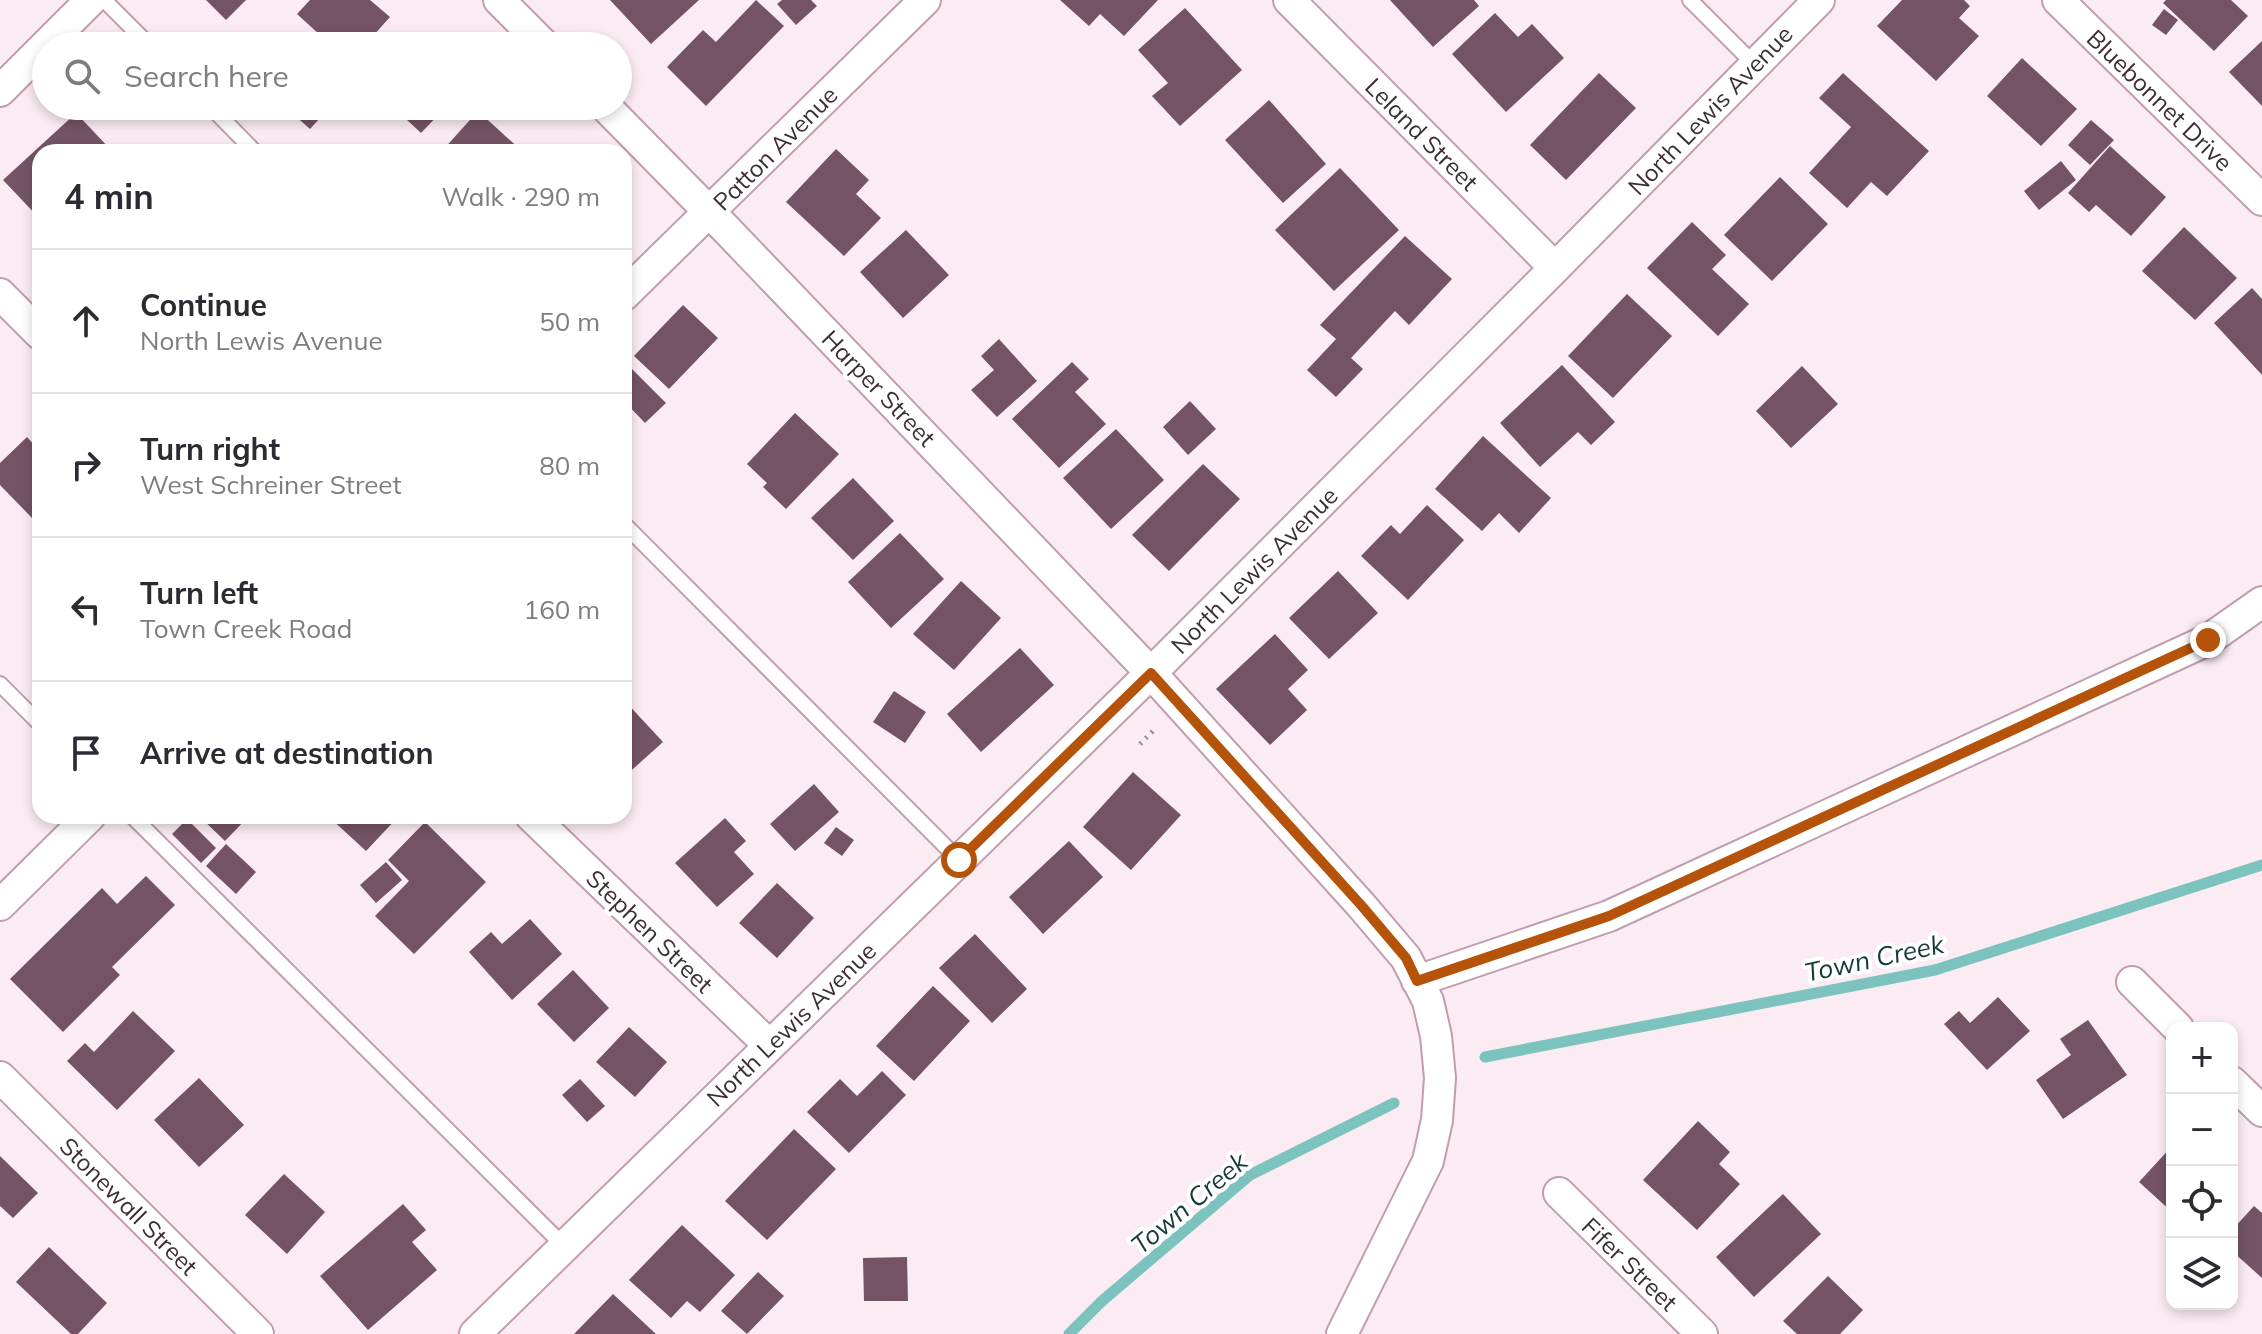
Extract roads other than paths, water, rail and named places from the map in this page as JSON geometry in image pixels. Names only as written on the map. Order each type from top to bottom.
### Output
[{"type":"street","points":[[59,32],[91,0]]},
{"type":"street","points":[[499,0],[531,32]]},
{"type":"street","name":"Patton Avenue","points":[[632,287],[925,0]]},
{"type":"street","name":"Leland Street","points":[[1289,0],[1555,268]]},
{"type":"street","name":"North Lewis Avenue","points":[[475,1334],[1151,673],[1819,0]]},
{"type":"street","name":"Bluebonnet Drive","points":[[2058,0],[2262,200]]},
{"type":"street","points":[[0,91],[32,59]]},
{"type":"street","name":"Harper Street","points":[[619,120],[1151,673],[1406,958],[1428,1001],[1436,1036],[1439,1069],[1437,1120],[1428,1161],[1342,1334]]},
{"type":"street","points":[[0,294],[32,326]]},
{"type":"street","points":[[1417,981],[1609,916],[2208,640],[2262,602]]},
{"type":"street","points":[[0,905],[82,824]]},
{"type":"street","name":"Stephen Street","points":[[539,824],[769,1045]]},
{"type":"street","points":[[2132,982],[2172,1022]]},
{"type":"street","name":"Stonewall Street","points":[[0,1077],[258,1334]]},
{"type":"street","points":[[2238,1088],[2262,1111]]},
{"type":"street","name":"Fifer Street","points":[[1559,1193],[1702,1334]]},
{"type":"lane","points":[[104,0],[136,32]]},
{"type":"lane","points":[[1690,0],[1755,65]]},
{"type":"lane","points":[[224,120],[247,144]]},
{"type":"lane","points":[[632,532],[959,860]]},
{"type":"lane","points":[[0,684],[32,716]]},
{"type":"lane","points":[[140,824],[564,1246]]},
{"type":"waterway","name":"Town Creek","points":[[1485,1057],[1935,970],[2262,865]]},
{"type":"waterway","name":"Town Creek","points":[[1069,1334],[1102,1301],[1250,1175],[1394,1103]]}]
